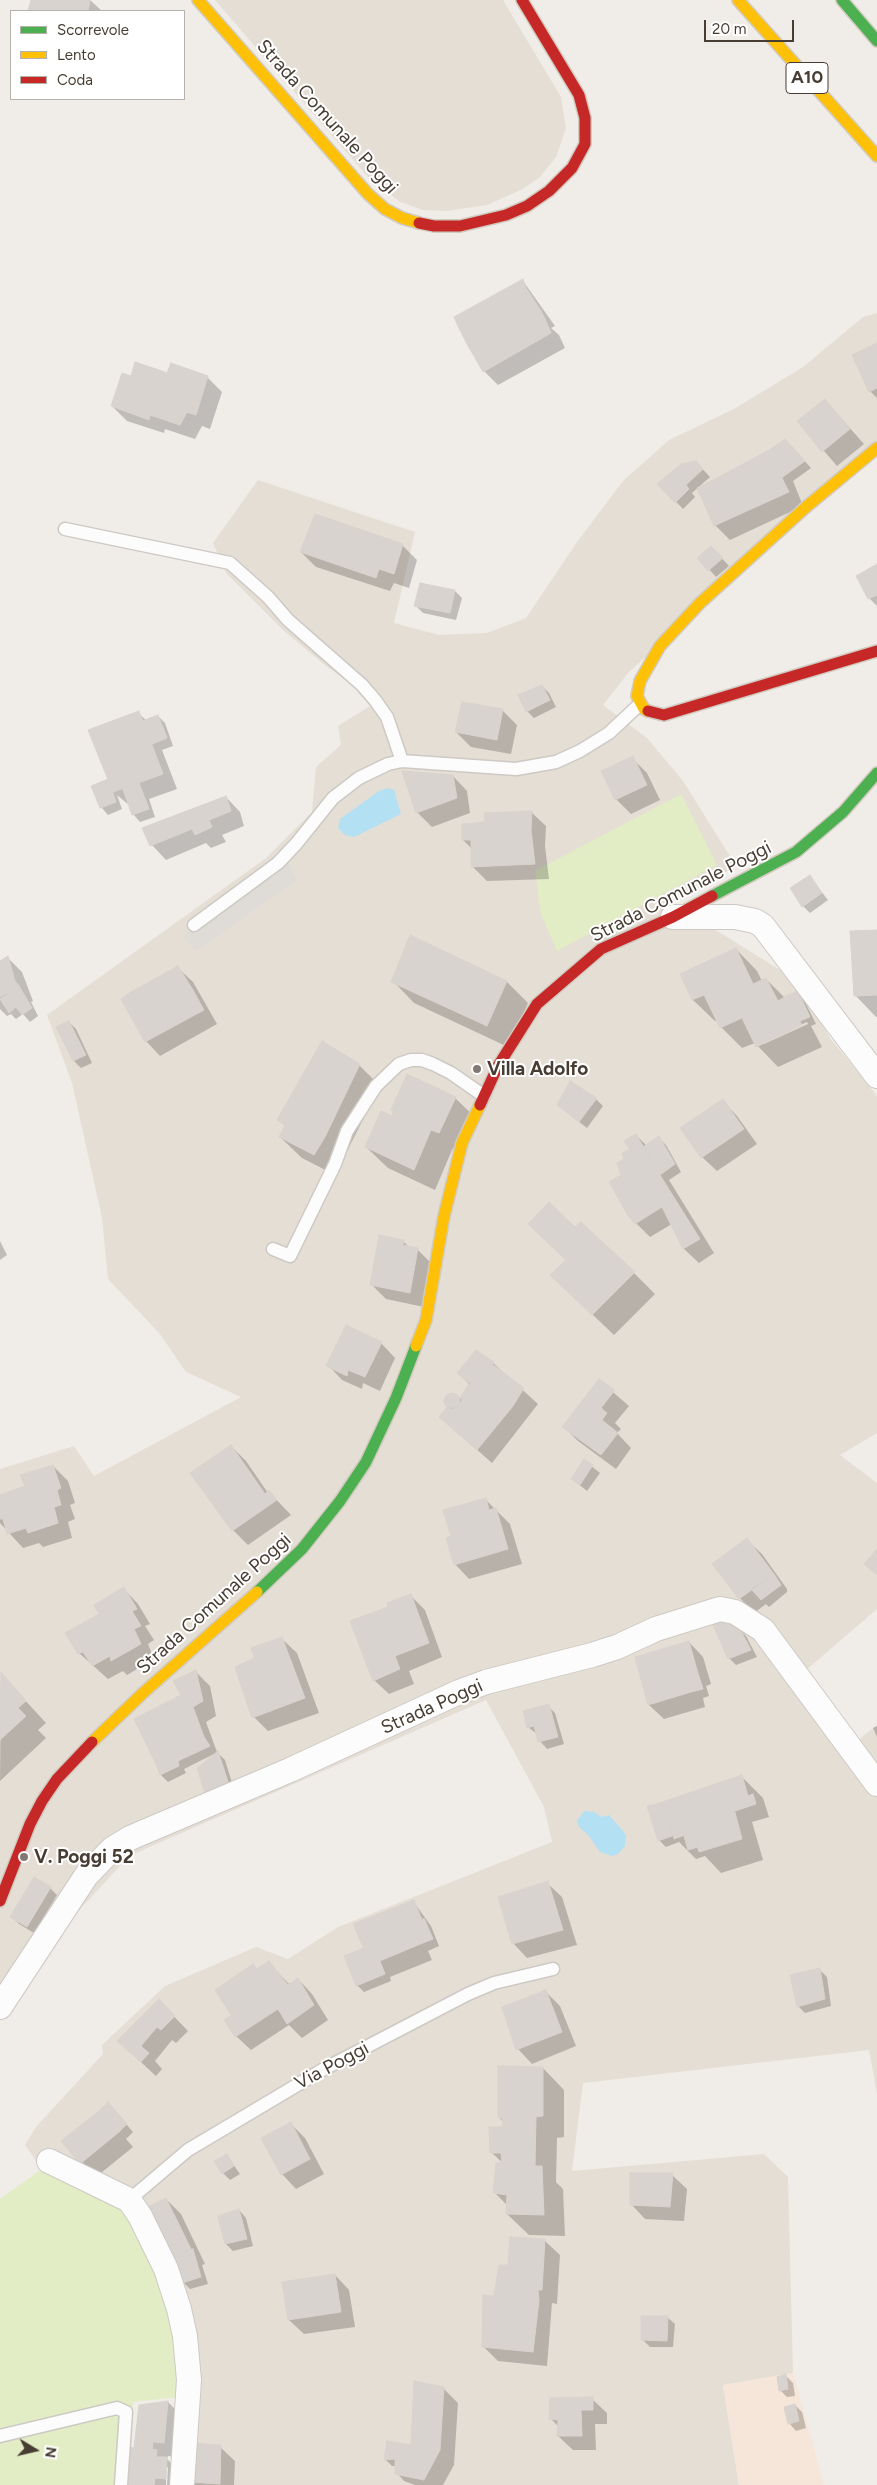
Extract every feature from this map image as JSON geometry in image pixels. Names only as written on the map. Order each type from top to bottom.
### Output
[{"type":"main road","name":"Strada Comunale Poggi","points":[[198,0],[368,194],[385,209],[402,218],[424,224],[460,226],[506,216],[527,206],[549,191],[572,168],[585,144],[586,118],[578,95],[522,0]]},
{"type":"main road","name":"A10","points":[[738,0],[877,156]]},
{"type":"main road","points":[[842,0],[877,41]]},
{"type":"main road","points":[[877,448],[806,508],[700,603],[667,639],[651,661],[640,681],[637,696],[644,710],[653,714],[664,715],[877,651]]},
{"type":"main road","name":"Strada Comunale Poggi","points":[[0,1901],[30,1824],[42,1801],[57,1779],[80,1753],[143,1693],[250,1599],[302,1549],[340,1501],[366,1462],[396,1398],[426,1320],[452,1178],[462,1143],[498,1066],[537,1004],[600,950],[673,917],[796,852],[843,812],[877,773]]},
{"type":"street","points":[[673,917],[735,917],[755,921],[763,926],[877,1076]]},
{"type":"street","name":"Strada Poggi","points":[[0,2006],[86,1876],[112,1849],[130,1838],[290,1770],[459,1692],[486,1682],[592,1655],[617,1647],[656,1629],[720,1609],[735,1612],[763,1630],[877,1784]]},
{"type":"street","points":[[49,2162],[129,2200],[140,2216],[166,2269],[173,2286],[185,2336],[189,2380],[182,2485]]},
{"type":"lane","points":[[65,529],[230,563],[268,597],[288,620],[362,685],[387,717],[402,761]]},
{"type":"lane","points":[[194,925],[278,863],[333,798],[359,778],[388,764],[402,761],[516,769],[556,762],[580,752],[609,733],[640,704]]},
{"type":"lane","points":[[273,1249],[290,1256],[335,1164],[347,1131],[376,1086],[399,1064],[422,1060],[433,1064],[451,1073],[484,1096]]},
{"type":"lane","name":"Via Poggi","points":[[129,2200],[188,2150],[324,2069],[468,1994],[494,1984],[554,1969]]},
{"type":"lane","points":[[0,2436],[118,2408],[126,2412],[121,2485]]},
{"type":"shaded area","points":[[215,0],[503,0],[561,97],[566,128],[556,157],[540,177],[523,189],[487,205],[446,211],[423,210],[400,202],[368,177]]},
{"type":"shaded area","points":[[877,313],[877,444],[628,673],[603,705],[647,738],[683,781],[736,866],[672,903],[798,981],[830,1038],[877,1096],[877,1433],[840,1455],[877,1483],[877,1609],[805,1671],[857,1741],[877,1725],[877,2094],[869,2050],[583,2083],[572,2171],[764,2154],[788,2177],[793,2373],[723,2385],[739,2485],[171,2485],[178,2397],[42,2169],[25,2145],[36,2127],[103,2054],[102,2045],[165,1986],[256,1947],[288,1959],[338,1927],[552,1842],[544,1807],[486,1700],[129,1856],[60,1931],[0,2021],[0,1469],[74,1446],[94,1476],[241,1397],[186,1372],[160,1334],[108,1279],[102,1218],[72,1083],[47,1015],[266,858],[312,812],[316,767],[341,745],[338,726],[370,706],[350,683],[326,666],[283,630],[226,573],[213,543],[258,480],[415,532],[394,623],[439,635],[487,633],[526,618],[577,542],[623,481],[669,440],[734,409],[803,367],[863,317]]},
{"type":"shaded area","points":[[288,862],[297,880],[196,951],[182,936]]},
{"type":"shaded area","points":[[793,2373],[824,2485],[739,2485],[723,2385]]},
{"type":"green space","points":[[681,794],[717,865],[557,951],[541,914],[535,871]]},
{"type":"green space","points":[[42,2169],[126,2208],[144,2238],[176,2338],[178,2397],[133,2402],[126,2485],[0,2485],[0,2199]]},
{"type":"water","points":[[388,788],[394,790],[401,814],[354,837],[345,835],[338,828],[340,819],[379,791]]},
{"type":"water","points":[[584,1811],[594,1812],[602,1817],[609,1815],[624,1832],[626,1836],[625,1846],[618,1854],[612,1856],[600,1852],[589,1836],[579,1827],[577,1821]]},
{"type":"building","points":[[31,0],[90,0],[88,10],[28,10]]},
{"type":"building","points":[[523,279],[526,288],[514,294],[513,291],[481,307],[485,312],[458,326],[454,317]]},
{"type":"building","points":[[526,288],[541,311],[468,346],[458,326],[485,312],[481,307],[513,291],[514,294]]},
{"type":"building","points":[[541,311],[545,319],[474,356],[468,346]]},
{"type":"building","points":[[545,319],[551,333],[483,372],[474,356]]},
{"type":"building","points":[[877,343],[877,388],[869,392],[852,355]]},
{"type":"building","points":[[135,362],[159,370],[151,395],[161,398],[159,403],[187,412],[180,425],[150,415],[149,420],[111,406],[122,373],[131,376]]},
{"type":"building","points":[[171,363],[208,376],[196,415],[159,403],[161,398],[151,395],[159,370],[167,373]]},
{"type":"building","points":[[825,399],[850,429],[822,452],[797,421]]},
{"type":"building","points":[[785,439],[805,461],[784,476],[771,449]]},
{"type":"building","points":[[771,449],[784,476],[782,478],[789,492],[738,515],[719,477]]},
{"type":"building","points":[[696,461],[703,469],[686,485],[689,489],[675,503],[657,484],[681,464]]},
{"type":"building","points":[[719,477],[738,515],[714,526],[697,488]]},
{"type":"building","points":[[315,514],[403,544],[394,574],[379,569],[376,578],[300,552]]},
{"type":"building","points":[[711,546],[723,558],[708,571],[697,558]]},
{"type":"building","points":[[877,564],[877,595],[868,599],[856,576]]},
{"type":"building","points":[[420,583],[455,590],[450,613],[414,606]]},
{"type":"building","points":[[542,685],[550,700],[526,712],[518,695]]},
{"type":"building","points":[[462,702],[503,709],[497,740],[455,732]]},
{"type":"building","points":[[139,711],[163,774],[113,792],[88,730]]},
{"type":"building","points":[[158,715],[167,738],[152,744],[142,721]]},
{"type":"building","points":[[633,756],[647,785],[615,800],[601,771]]},
{"type":"building","points":[[402,771],[453,775],[457,798],[416,813]]},
{"type":"building","points":[[108,779],[116,802],[100,808],[91,786]]},
{"type":"building","points":[[139,783],[149,809],[132,815],[123,789]]},
{"type":"building","points":[[226,796],[231,811],[209,820],[212,827],[195,835],[192,829],[150,846],[142,828]]},
{"type":"building","points":[[532,811],[531,830],[535,864],[471,867],[471,840],[462,840],[462,824],[485,822],[484,813]]},
{"type":"building","points":[[810,875],[822,893],[802,907],[790,888]]},
{"type":"building","points":[[877,930],[877,995],[854,996],[850,931]]},
{"type":"building","points":[[410,935],[507,981],[487,1026],[391,982]]},
{"type":"building","points":[[736,948],[753,984],[766,978],[778,1001],[786,996],[802,1025],[756,1047],[742,1018],[720,1028],[704,995],[692,1000],[680,974]]},
{"type":"building","points":[[8,956],[15,981],[19,986],[0,997],[0,961]]},
{"type":"building","points":[[178,966],[193,990],[188,991],[196,1004],[156,1026],[147,1012],[144,1014],[131,992]]},
{"type":"building","points":[[19,986],[32,1008],[22,1015],[16,1007],[9,1013],[0,999]]},
{"type":"building","points":[[193,990],[204,1010],[145,1042],[121,999],[131,992],[144,1014],[147,1012],[156,1026],[196,1004],[188,991]]},
{"type":"building","points":[[798,991],[810,1017],[800,1021],[786,996]]},
{"type":"building","points":[[69,1021],[86,1055],[73,1061],[56,1027]]},
{"type":"building","points":[[322,1041],[360,1064],[325,1137],[314,1155],[279,1137],[285,1125],[277,1120]]},
{"type":"building","points":[[407,1074],[456,1097],[439,1133],[431,1130],[414,1170],[365,1147],[381,1111],[392,1116],[393,1111],[391,1110]]},
{"type":"building","points":[[570,1081],[597,1098],[579,1122],[557,1105]]},
{"type":"building","points":[[723,1099],[744,1129],[701,1158],[680,1128]]},
{"type":"building","points":[[636,1134],[660,1175],[651,1178],[661,1196],[627,1214],[609,1182],[621,1175],[617,1163],[624,1159],[622,1153],[630,1149],[624,1141]]},
{"type":"building","points":[[659,1136],[675,1164],[660,1175],[644,1146]]},
{"type":"building","points":[[660,1175],[700,1239],[683,1249],[662,1207],[635,1224],[627,1214],[661,1196],[651,1178]]},
{"type":"building","points":[[549,1202],[575,1227],[581,1222],[635,1272],[592,1315],[550,1275],[566,1260],[528,1224]]},
{"type":"building","points":[[379,1235],[404,1240],[403,1245],[418,1248],[410,1293],[370,1285]]},
{"type":"building","points":[[346,1325],[382,1342],[365,1377],[348,1370],[347,1376],[326,1366]]},
{"type":"building","points":[[476,1350],[494,1362],[492,1364],[524,1388],[513,1406],[474,1378],[469,1383],[457,1373]]},
{"type":"building","points":[[474,1378],[513,1406],[491,1433],[459,1405],[462,1400],[460,1397]]},
{"type":"building","points":[[599,1379],[615,1390],[601,1408],[607,1413],[602,1420],[618,1433],[601,1455],[562,1427]]},
{"type":"building","points":[[449,1393],[455,1393],[460,1398],[458,1407],[449,1409],[444,1404],[444,1398]]},
{"type":"building","points":[[459,1405],[491,1433],[477,1450],[439,1417],[447,1407],[454,1408]]},
{"type":"building","points":[[231,1445],[265,1494],[269,1490],[277,1500],[232,1531],[190,1473]]},
{"type":"building","points":[[584,1459],[593,1465],[580,1485],[571,1479]]},
{"type":"building","points":[[53,1465],[61,1488],[57,1490],[61,1505],[54,1507],[58,1523],[28,1533],[26,1528],[7,1534],[3,1519],[0,1519],[0,1495],[25,1486],[20,1475]]},
{"type":"building","points":[[486,1498],[489,1510],[496,1508],[508,1549],[454,1565],[446,1538],[451,1536],[443,1510]]},
{"type":"building","points":[[747,1538],[774,1574],[739,1599],[712,1564]]},
{"type":"building","points":[[877,1549],[877,1575],[864,1564]]},
{"type":"building","points":[[774,1574],[781,1585],[761,1600],[751,1589]]},
{"type":"building","points":[[124,1587],[137,1609],[132,1611],[141,1626],[134,1629],[141,1644],[111,1661],[110,1656],[92,1666],[83,1652],[78,1654],[65,1633],[99,1614],[94,1605]]},
{"type":"building","points":[[411,1594],[429,1643],[395,1656],[400,1669],[373,1681],[350,1621],[388,1607],[387,1603]]},
{"type":"building","points":[[724,1618],[739,1627],[751,1650],[728,1659],[712,1622]]},
{"type":"building","points":[[282,1637],[305,1698],[252,1718],[235,1667],[254,1658],[251,1648]]},
{"type":"building","points":[[689,1641],[697,1670],[687,1674],[691,1692],[648,1705],[635,1657]]},
{"type":"building","points":[[196,1670],[203,1701],[193,1707],[204,1737],[155,1762],[134,1719],[181,1695],[173,1681]]},
{"type":"building","points":[[697,1670],[703,1689],[691,1692],[687,1674]]},
{"type":"building","points":[[1,1672],[26,1701],[18,1708],[26,1716],[0,1740]]},
{"type":"building","points":[[549,1704],[558,1737],[538,1742],[534,1726],[527,1728],[523,1711]]},
{"type":"building","points":[[204,1737],[210,1746],[178,1761],[179,1766],[160,1775],[155,1762]]},
{"type":"building","points":[[218,1751],[229,1785],[205,1793],[197,1768]]},
{"type":"building","points":[[742,1775],[748,1796],[732,1801],[742,1839],[699,1852],[693,1832],[674,1839],[668,1820],[660,1823],[654,1805]]},
{"type":"building","points":[[753,1794],[756,1804],[735,1811],[732,1801]]},
{"type":"building","points":[[654,1805],[660,1823],[668,1820],[672,1836],[658,1841],[647,1806]]},
{"type":"building","points":[[693,1832],[698,1847],[688,1850],[684,1836]]},
{"type":"building","points":[[34,1877],[51,1887],[27,1927],[10,1917]]},
{"type":"building","points":[[548,1881],[563,1930],[512,1944],[498,1897]]},
{"type":"building","points":[[414,1900],[422,1920],[424,1918],[433,1939],[418,1945],[405,1911],[366,1928],[363,1920]]},
{"type":"building","points":[[405,1911],[418,1945],[375,1963],[369,1946],[364,1949],[353,1924],[363,1920],[366,1928]]},
{"type":"building","points":[[369,1946],[375,1963],[380,1961],[385,1974],[356,1986],[344,1956]]},
{"type":"building","points":[[269,1961],[288,1985],[298,1978],[314,2005],[287,2024],[278,2009],[235,2037],[224,2020],[232,2015],[237,2024],[277,1999],[256,1969]]},
{"type":"building","points":[[253,1964],[277,1999],[237,2024],[215,1990]]},
{"type":"building","points":[[820,1968],[825,1999],[797,2007],[790,1975]]},
{"type":"building","points":[[546,1990],[562,2032],[516,2050],[502,2007]]},
{"type":"building","points":[[159,1999],[175,2016],[161,2030],[157,2027],[141,2046],[149,2053],[141,2062],[117,2041]]},
{"type":"building","points":[[498,2066],[543,2067],[543,2116],[536,2117],[535,2166],[542,2166],[544,2215],[506,2214],[507,2195],[493,2193],[496,2163],[502,2163],[501,2153],[490,2153],[489,2127],[503,2127],[502,2118],[498,2118]]},
{"type":"building","points":[[108,2102],[127,2124],[119,2132],[100,2110]]},
{"type":"building","points":[[100,2110],[119,2132],[80,2164],[61,2141]]},
{"type":"building","points":[[291,2122],[310,2159],[281,2175],[261,2138]]},
{"type":"building","points":[[227,2154],[234,2166],[222,2174],[214,2161]]},
{"type":"building","points":[[630,2173],[673,2173],[670,2207],[630,2205]]},
{"type":"building","points":[[166,2198],[191,2249],[171,2256],[144,2209]]},
{"type":"building","points":[[239,2209],[247,2239],[225,2244],[218,2216]]},
{"type":"building","points":[[510,2237],[545,2239],[542,2290],[538,2290],[539,2301],[494,2296],[499,2265],[508,2265]]},
{"type":"building","points":[[193,2249],[201,2277],[182,2283],[171,2256]]},
{"type":"building","points":[[335,2274],[341,2312],[288,2320],[282,2282]]},
{"type":"building","points":[[483,2295],[539,2301],[533,2352],[482,2347]]},
{"type":"building","points":[[641,2316],[668,2316],[667,2341],[641,2340]]},
{"type":"building","points":[[786,2374],[788,2389],[779,2391],[777,2377]]},
{"type":"building","points":[[414,2381],[444,2387],[440,2450],[424,2480],[404,2476],[411,2445]]},
{"type":"building","points":[[593,2397],[593,2410],[581,2410],[582,2436],[557,2436],[558,2420],[549,2419],[550,2398]]},
{"type":"building","points":[[168,2401],[164,2443],[153,2442],[152,2449],[157,2450],[156,2457],[167,2457],[166,2479],[155,2478],[154,2485],[127,2485],[130,2447],[134,2448],[139,2405]]},
{"type":"building","points":[[795,2404],[799,2421],[788,2424],[784,2407]]},
{"type":"building","points":[[387,2441],[411,2445],[404,2476],[395,2474],[395,2459],[384,2460]]},
{"type":"building","points":[[191,2443],[221,2445],[220,2484],[188,2482]]},
{"type":"traffic: fast","points":[[842,0],[877,41]]},
{"type":"traffic: fast","points":[[712,896],[796,852],[843,812],[877,773]]},
{"type":"traffic: fast","points":[[257,1592],[302,1549],[340,1501],[366,1462],[396,1398],[416,1346]]},
{"type":"traffic: slow","points":[[198,0],[368,194],[385,209],[402,218],[419,223]]},
{"type":"traffic: slow","points":[[738,0],[877,156]]},
{"type":"traffic: slow","points":[[648,711],[644,709],[637,696],[640,681],[660,646],[700,603],[806,507],[877,448]]},
{"type":"traffic: slow","points":[[416,1346],[426,1320],[444,1216],[462,1143],[480,1105]]},
{"type":"traffic: slow","points":[[92,1742],[143,1693],[257,1592]]},
{"type":"traffic: jam","points":[[419,223],[434,226],[460,226],[506,215],[527,206],[549,191],[572,168],[585,144],[585,118],[579,95],[522,0]]},
{"type":"traffic: jam","points":[[648,711],[664,715],[877,651]]},
{"type":"traffic: jam","points":[[480,1105],[498,1066],[537,1004],[601,949],[673,917],[712,896]]},
{"type":"traffic: jam","points":[[0,1901],[30,1824],[42,1801],[57,1779],[92,1742]]},
{"type":"place","name":"Villa Adolfo","points":[[477,1069]]},
{"type":"place","name":"V. Poggi 52","points":[[24,1857]]}]
